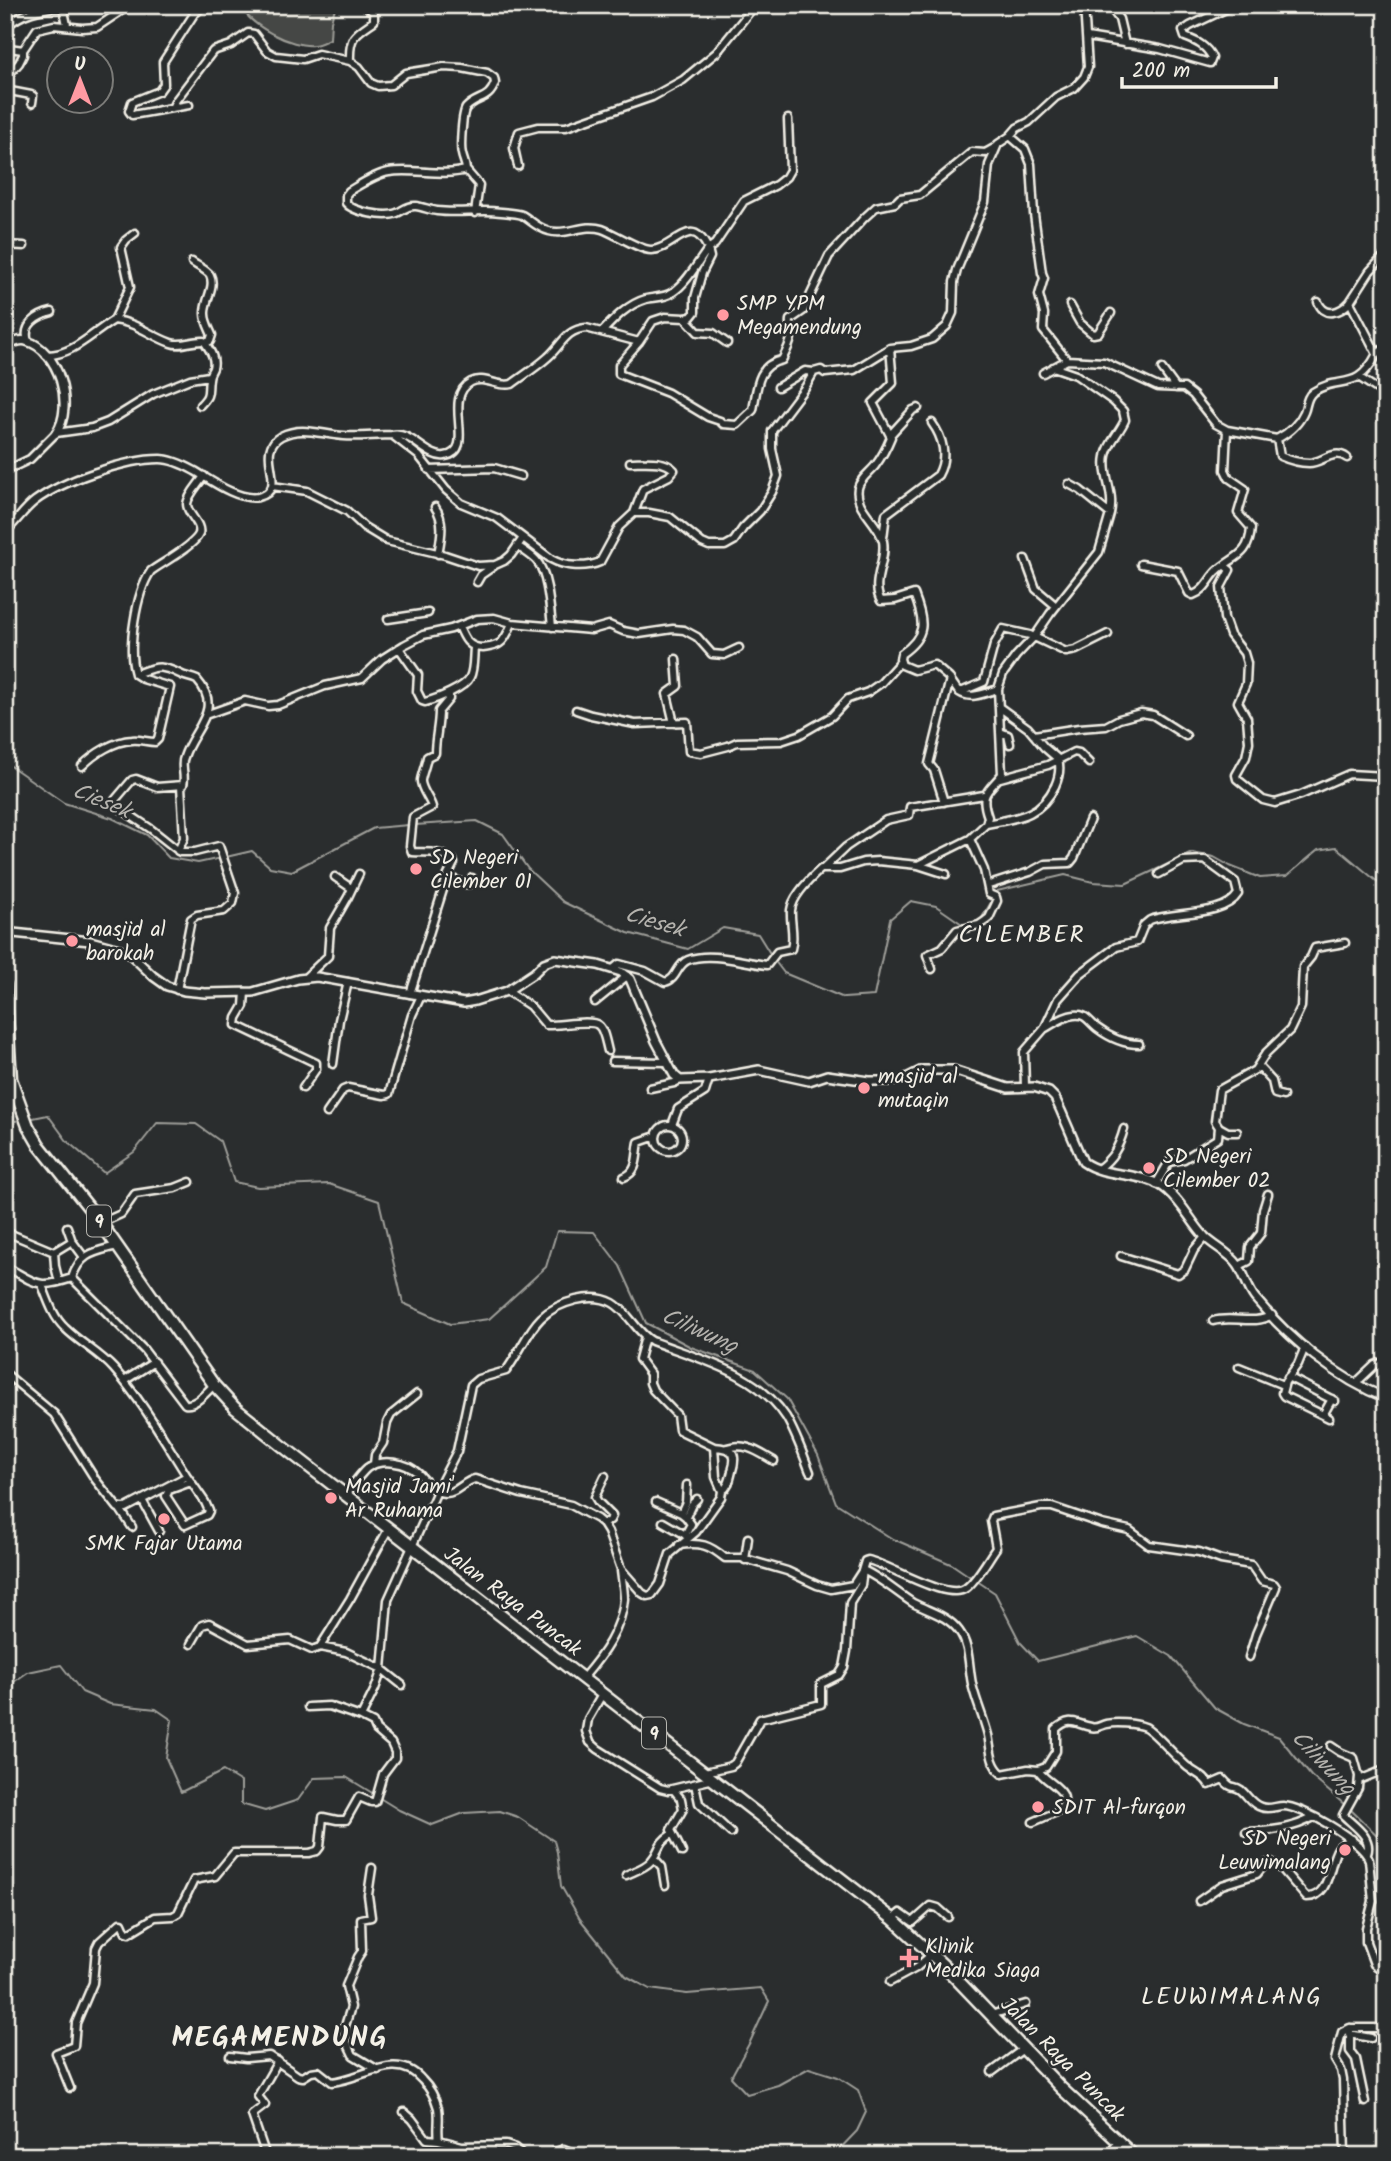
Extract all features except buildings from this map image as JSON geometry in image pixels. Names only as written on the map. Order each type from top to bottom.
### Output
[{"type":"highway","name":"Jalan Raya Puncak","points":[[5,985],[10,1071],[28,1126],[42,1150],[101,1223],[214,1385],[231,1403],[412,1548],[892,1919],[932,1954],[1061,2088],[1135,2156]]},
{"type":"street","points":[[5,79],[19,63],[23,50],[37,29],[54,25],[97,27],[130,5]]},
{"type":"street","points":[[189,104],[132,115],[129,111],[132,102],[162,88],[163,62],[201,5]]},
{"type":"street","points":[[350,61],[349,46],[354,34],[374,21],[374,13],[365,5]]},
{"type":"street","points":[[518,166],[514,148],[519,132],[538,127],[566,127],[652,97],[683,80],[717,52],[755,5]]},
{"type":"street","points":[[466,170],[441,173],[390,172],[349,191],[345,200],[348,207],[388,215],[396,214],[408,206],[437,211],[519,213],[531,224],[550,232],[600,228],[650,250],[662,247],[684,234],[697,234],[703,238],[710,257],[695,298],[695,312],[691,317],[665,317],[653,321],[619,365],[619,374],[668,393],[723,424],[737,425],[753,411],[758,379],[763,371],[775,361],[782,360],[786,353],[792,336],[790,320],[803,311],[829,256],[851,231],[876,207],[895,203],[900,198],[919,195],[972,152],[990,152],[1017,128],[1030,122],[1056,97],[1074,88],[1084,77],[1088,68],[1084,5]]},
{"type":"street","points":[[1109,5],[1119,19],[1125,44]]},
{"type":"street","points":[[1087,37],[1160,49],[1210,63],[1212,58],[1209,52],[1200,43],[1185,37],[1183,31],[1234,5]]},
{"type":"street","points":[[5,28],[25,14],[63,6],[67,25]]},
{"type":"street","points":[[172,108],[213,51],[231,45],[248,33],[254,34],[267,51],[275,56],[303,58],[318,54],[350,61],[359,67],[371,83],[378,86],[391,85],[405,73],[444,67],[462,68],[491,76],[495,83],[492,91],[468,107],[464,113],[461,153],[466,170],[479,185],[474,213]]},
{"type":"street","points":[[5,50],[23,50]]},
{"type":"street","points":[[5,90],[31,95],[32,103]]},
{"type":"street","points":[[602,332],[611,321],[636,303],[666,296],[677,290],[708,249],[715,244],[744,201],[786,177],[790,170],[788,119]]},
{"type":"street","points":[[1010,136],[1026,149],[1031,164],[1034,214],[1044,278],[1039,295],[1044,314],[1044,330],[1067,360]]},
{"type":"street","points":[[778,387],[805,371],[850,371],[890,348],[926,342],[940,334],[951,321],[955,276],[985,202],[989,165],[998,144]]},
{"type":"street","points":[[46,355],[58,355],[77,346],[114,320],[130,287],[121,247],[135,233]]},
{"type":"street","points":[[5,245],[24,246]]},
{"type":"street","points":[[1318,302],[1320,308],[1328,312],[1343,309],[1370,271],[1386,254]]},
{"type":"street","points":[[114,320],[130,323],[179,345],[210,341],[212,335],[205,310],[211,278],[208,272],[192,262]]},
{"type":"street","points":[[1350,302],[1377,354]]},
{"type":"street","points":[[1070,305],[1080,323],[1093,334],[1098,332],[1111,313]]},
{"type":"street","points":[[5,471],[30,459],[62,425],[65,405],[57,368],[46,355],[27,341],[25,336],[27,327],[52,312]]},
{"type":"street","points":[[685,318],[698,332],[713,333],[727,343]]},
{"type":"street","points":[[429,470],[442,457],[452,454],[457,447],[461,433],[456,407],[458,396],[466,385],[479,380],[509,386],[546,359],[569,333],[586,328],[639,342]]},
{"type":"street","points":[[5,347],[19,341],[27,341]]},
{"type":"street","points":[[200,405],[210,392],[209,376],[214,362],[205,343]]},
{"type":"street","points":[[1043,373],[1067,360],[1104,362],[1147,384],[1188,390],[1216,424],[1227,430],[1277,439],[1297,423],[1303,414],[1307,398],[1314,391],[1360,378],[1377,354],[1386,347]]},
{"type":"street","points":[[890,348],[893,383],[873,403],[891,434]]},
{"type":"street","points":[[986,824],[988,817],[983,803],[985,795],[1002,774],[998,689],[1003,674],[1100,552],[1112,496],[1106,473],[1106,454],[1125,420],[1123,411],[1113,401],[1083,380],[1053,367]]},
{"type":"street","points":[[1162,369],[1176,388]]},
{"type":"street","points":[[634,513],[670,517],[709,546],[718,547],[734,541],[760,511],[772,492],[778,477],[772,449],[772,430],[814,372]]},
{"type":"street","points":[[56,433],[92,428],[108,422],[153,394],[190,379],[209,376]]},
{"type":"street","points":[[1360,378],[1386,395]]},
{"type":"street","points":[[882,540],[874,522],[862,510],[858,490],[882,454],[891,434],[912,410],[918,408]]},
{"type":"street","points":[[576,710],[635,724],[688,723],[689,751],[701,752],[737,742],[781,741],[810,730],[832,716],[848,699],[881,684],[900,662],[901,654],[916,642],[921,628],[914,594],[881,601],[878,583],[883,563],[882,540],[886,514],[935,477],[941,469],[943,442],[932,423]]},
{"type":"street","points":[[1141,564],[1178,571],[1189,593],[1193,595],[1202,591],[1216,572],[1241,554],[1251,531],[1238,513],[1245,489],[1230,478],[1225,470],[1227,430]]},
{"type":"street","points":[[5,532],[33,502],[68,484],[103,470],[160,459],[183,465],[226,489],[252,498],[266,494],[274,480],[269,450],[274,441],[288,433],[310,431],[345,436],[399,434],[442,457]]},
{"type":"street","points":[[391,435],[419,456],[446,490],[461,503],[497,518],[560,564],[596,564],[619,527],[634,513],[643,489],[669,476],[674,470],[663,463],[630,462]]},
{"type":"street","points":[[1277,439],[1280,456],[1296,461],[1312,463],[1337,454],[1343,454],[1347,458]]},
{"type":"street","points":[[429,470],[494,468],[521,476]]},
{"type":"street","points":[[82,766],[94,755],[119,743],[134,740],[155,742],[158,739],[170,687],[143,680],[135,674],[132,658],[135,621],[151,571],[197,537],[199,528],[187,507],[188,500],[204,476]]},
{"type":"street","points":[[1069,484],[1110,514]]},
{"type":"street","points":[[272,486],[307,491],[347,511],[364,527],[387,541],[478,566],[495,565]]},
{"type":"street","points":[[435,507],[439,512],[441,524],[438,554]]},
{"type":"street","points":[[477,582],[481,575],[508,558],[523,538]]},
{"type":"street","points":[[517,546],[536,559],[540,566],[552,627]]},
{"type":"street","points":[[1025,559],[1036,589],[1056,606]]},
{"type":"street","points":[[1225,566],[1230,570],[1221,587],[1224,618],[1230,635],[1244,653],[1247,663],[1246,684],[1238,702],[1247,718],[1248,742],[1246,757],[1236,775],[1237,779],[1263,800],[1275,803],[1349,774],[1386,776]]},
{"type":"street","points":[[388,619],[428,613]]},
{"type":"street","points":[[208,714],[245,701],[268,706],[278,705],[325,686],[355,681],[367,675],[382,659],[424,635],[477,619],[591,630],[609,625],[639,634],[665,628],[684,630],[697,637],[712,654],[724,655],[739,648]]},
{"type":"street","points":[[474,648],[498,645],[512,623]]},
{"type":"street","points":[[459,626],[465,639],[474,648]]},
{"type":"street","points":[[958,691],[984,682],[994,645],[1003,629],[1035,636],[1066,652],[1076,650],[1108,634]]},
{"type":"street","points":[[399,648],[418,675],[417,691],[422,701],[428,702],[464,684],[471,676],[474,648]]},
{"type":"street","points":[[674,723],[667,694],[678,686],[676,659]]},
{"type":"street","points":[[900,662],[909,669],[934,665],[950,678],[961,695],[972,696],[998,689]]},
{"type":"street","points":[[135,674],[159,667],[169,668],[197,680],[207,697],[208,714],[185,753],[182,768],[185,780],[181,786],[184,838],[178,850]]},
{"type":"street","points":[[944,802],[937,778],[929,764],[950,678]]},
{"type":"street","points":[[411,994],[453,861],[436,852],[411,851],[412,817],[432,807],[421,784],[421,778],[427,757],[435,753],[435,740],[440,725],[439,711],[449,699],[449,693]]},
{"type":"street","points":[[918,865],[970,839],[986,824],[1022,816],[1043,805],[1058,777],[1058,759],[1023,724],[999,707]]},
{"type":"street","points":[[1034,735],[1106,726],[1141,713],[1153,715],[1186,736]]},
{"type":"street","points":[[1000,732],[1008,735],[1010,744]]},
{"type":"street","points":[[998,779],[1048,765],[1077,752],[1089,763]]},
{"type":"street","points":[[177,990],[191,919],[197,915],[224,911],[233,902],[234,892],[219,846],[185,853],[178,850],[118,807],[115,800],[132,780],[136,779],[157,787],[181,786]]},
{"type":"street","points":[[613,969],[619,964],[645,971],[665,982],[674,979],[681,965],[692,959],[727,958],[767,965],[780,951],[791,949],[792,906],[813,877],[846,847],[886,820],[909,815],[910,807],[985,795]]},
{"type":"street","points":[[989,885],[1030,872],[1045,864],[1070,863],[1090,818]]},
{"type":"street","points":[[932,969],[928,955],[942,948],[957,930],[985,921],[996,903],[970,839]]},
{"type":"street","points":[[1025,1087],[1024,1052],[1044,1029],[1058,999],[1080,974],[1116,947],[1137,942],[1144,925],[1150,920],[1212,908],[1234,900],[1237,895],[1235,882],[1205,860],[1183,861],[1158,874]]},
{"type":"street","points":[[824,868],[840,869],[863,862],[878,861],[918,865],[946,874]]},
{"type":"street","points":[[306,977],[328,956],[330,928],[359,874]]},
{"type":"street","points":[[335,877],[351,888]]},
{"type":"street","points":[[447,877],[466,884],[469,884],[471,878]]},
{"type":"street","points":[[5,934],[90,941],[123,950],[153,975],[177,990],[205,993],[245,992],[306,977],[320,977],[467,1003],[507,991],[544,963],[555,959],[593,964],[626,975],[633,984],[654,1036],[674,1075],[680,1080]]},
{"type":"street","points":[[1237,1132],[1228,1132],[1215,1121],[1219,1090],[1255,1070],[1266,1053],[1290,1030],[1301,1002],[1302,971],[1314,950],[1317,947],[1345,943]]},
{"type":"street","points":[[595,1002],[626,975]]},
{"type":"street","points":[[333,1064],[348,982]]},
{"type":"street","points":[[507,991],[530,1006],[546,1025],[591,1022],[597,1024],[608,1051]]},
{"type":"street","points":[[245,992],[244,1006],[236,1025],[316,1063],[316,1069],[303,1088]]},
{"type":"street","points":[[327,1113],[343,1090],[348,1088],[389,1094],[412,1015],[421,996]]},
{"type":"street","points":[[1044,1029],[1066,1017],[1079,1014],[1112,1037],[1126,1043],[1139,1044]]},
{"type":"street","points":[[612,1061],[667,1062]]},
{"type":"street","points":[[1258,1066],[1272,1081],[1275,1094],[1283,1097]]},
{"type":"street","points":[[650,1088],[680,1080],[709,1079],[760,1070],[809,1081],[825,1075],[869,1081],[900,1081],[920,1070],[942,1069],[967,1073],[1006,1088],[1044,1089],[1054,1096],[1080,1158],[1087,1165],[1126,1174],[1156,1184],[1171,1193],[1205,1237],[1239,1266],[1253,1295],[1305,1348],[1356,1383],[1386,1398]]},
{"type":"street","points":[[672,1125],[678,1109],[705,1092],[709,1079]]},
{"type":"street","points":[[624,1177],[633,1172],[639,1142],[656,1136],[662,1127],[672,1125],[681,1132],[682,1140],[678,1147],[663,1149],[657,1144],[656,1136]]},
{"type":"street","points":[[1156,1184],[1167,1164],[1184,1159],[1215,1140],[1219,1127]]},
{"type":"street","points":[[1098,1169],[1111,1160],[1124,1129]]},
{"type":"street","points":[[101,1223],[121,1214],[135,1194],[175,1188],[190,1182]]},
{"type":"street","points":[[1239,1266],[1249,1261],[1250,1248],[1261,1233],[1268,1194]]},
{"type":"street","points":[[67,1227],[72,1241],[84,1257]]},
{"type":"street","points":[[11,1234],[54,1252]]},
{"type":"street","points":[[1121,1256],[1157,1265],[1178,1274],[1185,1269],[1194,1250],[1205,1237]]},
{"type":"street","points":[[54,1252],[72,1241]]},
{"type":"street","points":[[72,1278],[84,1257],[117,1246]]},
{"type":"street","points":[[54,1252],[59,1282]]},
{"type":"street","points":[[5,1266],[42,1285],[72,1278]]},
{"type":"street","points":[[72,1278],[154,1362],[187,1405],[195,1403],[214,1385]]},
{"type":"street","points":[[42,1285],[62,1325],[103,1359],[124,1381],[205,1502],[209,1511],[207,1515],[187,1525],[182,1523],[166,1496],[169,1490],[189,1479]]},
{"type":"street","points":[[360,1717],[382,1669],[388,1600],[460,1443],[471,1385],[478,1379],[506,1371],[544,1313],[578,1300],[601,1299],[617,1306],[645,1336],[741,1377],[771,1398],[790,1424],[810,1472]]},
{"type":"street","points":[[1213,1321],[1230,1318],[1256,1321],[1272,1315]]},
{"type":"street","points":[[645,1336],[639,1359],[651,1375],[652,1387],[677,1415],[679,1430],[714,1447],[747,1446],[774,1461]]},
{"type":"street","points":[[1288,1377],[1334,1400],[1326,1417],[1282,1393],[1283,1385],[1288,1377],[1298,1364],[1305,1348]]},
{"type":"street","points":[[1356,1383],[1375,1365],[1386,1361]]},
{"type":"street","points":[[124,1381],[154,1362]]},
{"type":"street","points":[[1239,1367],[1283,1385]]},
{"type":"street","points":[[5,1373],[54,1414],[95,1479],[132,1527]]},
{"type":"street","points":[[374,1464],[375,1455],[383,1443],[388,1420],[417,1394]]},
{"type":"street","points":[[714,1447],[716,1477],[722,1491]]},
{"type":"street","points":[[687,1536],[698,1530],[729,1483],[735,1460],[733,1452],[727,1448]]},
{"type":"street","points":[[346,1494],[366,1469],[374,1464],[394,1463],[406,1465],[416,1471],[438,1492],[451,1493],[470,1480],[477,1480],[521,1494],[571,1505],[603,1524],[621,1569],[624,1600],[617,1627],[607,1648],[583,1678]]},
{"type":"street","points":[[603,1524],[612,1516],[595,1497],[605,1476]]},
{"type":"street","points":[[120,1509],[189,1479]]},
{"type":"street","points":[[684,1515],[687,1485]]},
{"type":"street","points":[[684,1515],[697,1499]]},
{"type":"street","points":[[142,1500],[159,1531]]},
{"type":"street","points":[[621,1569],[642,1594],[649,1596],[656,1591],[667,1559],[687,1536],[691,1524],[684,1515],[656,1502]]},
{"type":"street","points":[[705,1772],[735,1763],[760,1719],[814,1708],[821,1704],[821,1683],[839,1675],[844,1667],[850,1603],[861,1586],[865,1561],[885,1564],[932,1587],[954,1592],[963,1590],[996,1548],[990,1521],[993,1516],[1049,1507],[1129,1530],[1149,1545],[1199,1552],[1222,1560],[1250,1564],[1262,1581],[1276,1587],[1256,1634],[1250,1657]]},
{"type":"street","points":[[663,1522],[687,1536]]},
{"type":"street","points":[[320,1647],[351,1599],[389,1528]]},
{"type":"street","points":[[744,1560],[748,1538]]},
{"type":"street","points":[[680,1545],[701,1544],[727,1559],[740,1558],[787,1571],[817,1585],[831,1588],[853,1585],[862,1571]]},
{"type":"street","points":[[862,1571],[878,1578],[914,1603],[944,1617],[959,1631],[965,1644],[972,1685],[995,1767],[1000,1773],[1005,1775],[1046,1767],[1055,1754],[1055,1730],[1058,1726],[1076,1721],[1093,1728],[1113,1724],[1141,1726],[1147,1728],[1187,1767],[1206,1780],[1209,1786],[1223,1779],[1230,1787],[1241,1790],[1250,1801],[1260,1807],[1285,1806],[1314,1817],[1352,1839],[1367,1854]]},
{"type":"street","points":[[191,1644],[202,1625],[209,1623],[248,1644],[290,1640],[312,1650],[320,1647],[346,1652],[382,1669],[402,1685]]},
{"type":"street","points":[[603,1693],[587,1723],[587,1734],[592,1744],[660,1788],[673,1789],[714,1779]]},
{"type":"street","points":[[70,2088],[55,2053],[74,2046],[76,2024],[93,1983],[99,1942],[120,1923],[126,1932],[130,1933],[155,1917],[175,1916],[194,1881],[218,1874],[234,1853],[316,1852],[320,1847],[323,1817],[346,1820],[359,1797],[375,1802],[382,1775],[395,1758],[391,1743],[376,1730],[373,1723],[360,1717],[329,1706],[308,1707]]},
{"type":"street","points":[[1331,1746],[1353,1756],[1359,1780],[1358,1791],[1343,1811],[1343,1816],[1365,1837],[1369,1848],[1367,1854],[1373,1905],[1366,1928],[1366,1942],[1374,1964],[1386,1973]]},
{"type":"street","points":[[1359,1780],[1386,1769]]},
{"type":"street","points":[[1033,1822],[1059,1811],[1064,1799],[1064,1794],[1038,1770]]},
{"type":"street","points":[[695,1784],[699,1803],[731,1833]]},
{"type":"street","points":[[673,1789],[683,1807],[671,1828],[682,1852]]},
{"type":"street","points":[[1246,1832],[1277,1830],[1314,1817]]},
{"type":"street","points":[[626,1875],[645,1866],[654,1858],[660,1844],[672,1834]]},
{"type":"street","points":[[1199,1901],[1222,1885],[1257,1874],[1270,1862],[1282,1869],[1307,1897],[1312,1897],[1325,1884],[1339,1847],[1352,1839]]},
{"type":"street","points":[[654,1858],[662,1867],[665,1885]]},
{"type":"street","points":[[372,1868],[368,1895],[371,1916],[361,1919],[362,1951],[346,1986],[351,2007],[344,2032],[347,2046],[353,2055],[378,2070]]},
{"type":"street","points":[[892,1919],[900,1913],[913,1922],[931,1906],[938,1908],[948,1917]]},
{"type":"street","points":[[890,1982],[916,1968],[932,1954]]},
{"type":"street","points":[[991,2015],[1026,2004]]},
{"type":"street","points":[[1345,2156],[1343,2080],[1335,2060],[1342,2032],[1386,2027]]},
{"type":"street","points":[[1350,2031],[1371,2038]]},
{"type":"street","points":[[1350,2031],[1350,2051],[1356,2059],[1365,2102]]},
{"type":"street","points":[[992,2072],[1023,2049]]},
{"type":"street","points":[[230,2056],[246,2058],[266,2055],[298,2077],[318,2071],[332,2082],[392,2066],[405,2066],[421,2078],[432,2092],[438,2107],[439,2140]]},
{"type":"street","points":[[266,2156],[252,2115],[265,2105],[258,2096],[278,2061]]},
{"type":"street","points":[[404,2112],[426,2139],[470,2147],[506,2145],[515,2148],[524,2156]]},
{"type":"street","points":[[1107,2156],[1119,2142]]},
{"type":"street","points":[[545,2156],[564,2149],[580,2155]]},
{"type":"shaded area","points":[[241,5],[336,5],[331,21],[330,39],[320,44],[304,45],[283,39],[252,20]]},
{"type":"waterway","name":"Ciesek","points":[[5,762],[64,803],[112,818],[147,835],[169,858],[198,863],[221,858]]},
{"type":"waterway","name":"Ciesek","points":[[415,825],[477,821],[503,834],[528,869],[563,902],[628,933],[688,949],[723,928],[758,934],[771,955]]},
{"type":"waterway","name":"Ciesek","points":[[226,857],[252,851],[270,867],[292,871],[374,828],[409,825]]},
{"type":"waterway","name":"Ciesek","points":[[995,894],[997,891],[1065,875],[1093,882],[1125,884],[1192,853],[1214,857],[1260,878],[1287,876],[1318,850],[1336,847],[1386,889]]},
{"type":"waterway","name":"Ciesek","points":[[980,921],[993,899]]},
{"type":"waterway","name":"Ciesek","points":[[774,960],[784,973],[844,998],[874,996],[890,919],[911,901],[936,906],[962,924],[973,924]]},
{"type":"waterway","name":"Ciliwung","points":[[28,1119],[48,1115],[67,1141],[104,1173],[134,1152],[157,1123],[196,1124],[220,1141],[234,1182],[258,1187],[329,1184],[379,1201],[403,1303],[450,1324],[489,1319],[546,1267],[557,1231],[594,1232],[620,1266],[646,1323],[691,1347],[755,1370],[787,1399],[818,1455],[836,1503],[891,1538],[953,1565],[972,1578]]},
{"type":"waterway","name":"Ciliwung","points":[[5,1122],[23,1120]]},
{"type":"waterway","name":"Ciliwung","points":[[977,1581],[995,1593],[1020,1642],[1038,1661],[1137,1636],[1171,1656],[1215,1708],[1244,1724],[1279,1737],[1311,1776],[1345,1805]]},
{"type":"waterway","points":[[5,1688],[28,1672],[61,1665],[82,1692],[110,1704],[156,1709],[172,1720],[166,1758],[181,1792],[223,1771],[241,1782],[241,1804],[265,1811],[298,1800],[314,1778],[346,1777],[374,1794]]},
{"type":"waterway","points":[[378,1797],[432,1825],[464,1813],[500,1811],[518,1817],[554,1841],[561,1886],[580,1919],[626,1976],[650,1989],[687,1994],[761,1988],[769,2001],[731,2077],[747,2094],[778,2085],[809,2068],[838,2077],[858,2090],[866,2112],[857,2131],[833,2156]]},
{"type":"waterway","name":"Ciliwung","points":[[1349,1808],[1386,1844]]},
{"type":"waterway","name":"Ciliwung","points":[[1386,1920],[1382,1933],[1386,1942]]},
{"type":"place","name":"SMP YPM Megamendung","points":[[723,315]]},
{"type":"place","name":"SD Negeri Cilember 01","points":[[416,869]]},
{"type":"place","name":"masjid al barokah","points":[[72,941]]},
{"type":"place","name":"masjid al mutaqin","points":[[864,1088]]},
{"type":"place","name":"SD Negeri Cilember 02","points":[[1149,1168]]},
{"type":"place","name":"Masjid Jami' Ar Ruhama","points":[[331,1498]]},
{"type":"place","name":"SMK Fajar Utama","points":[[164,1519]]},
{"type":"place","name":"SDIT Al-furqon","points":[[1038,1807]]},
{"type":"place","name":"SD Negeri Leuwimalang","points":[[1345,1850]]},
{"type":"place","name":"Klinik Medika Siaga","points":[[909,1958]]},
{"type":"district","name":"CILEMBER","points":[[1022,934]]},
{"type":"district","name":"LEUWIMALANG","points":[[1232,1996]]},
{"type":"district","name":"MEGAMENDUNG","points":[[280,2036]]}]
